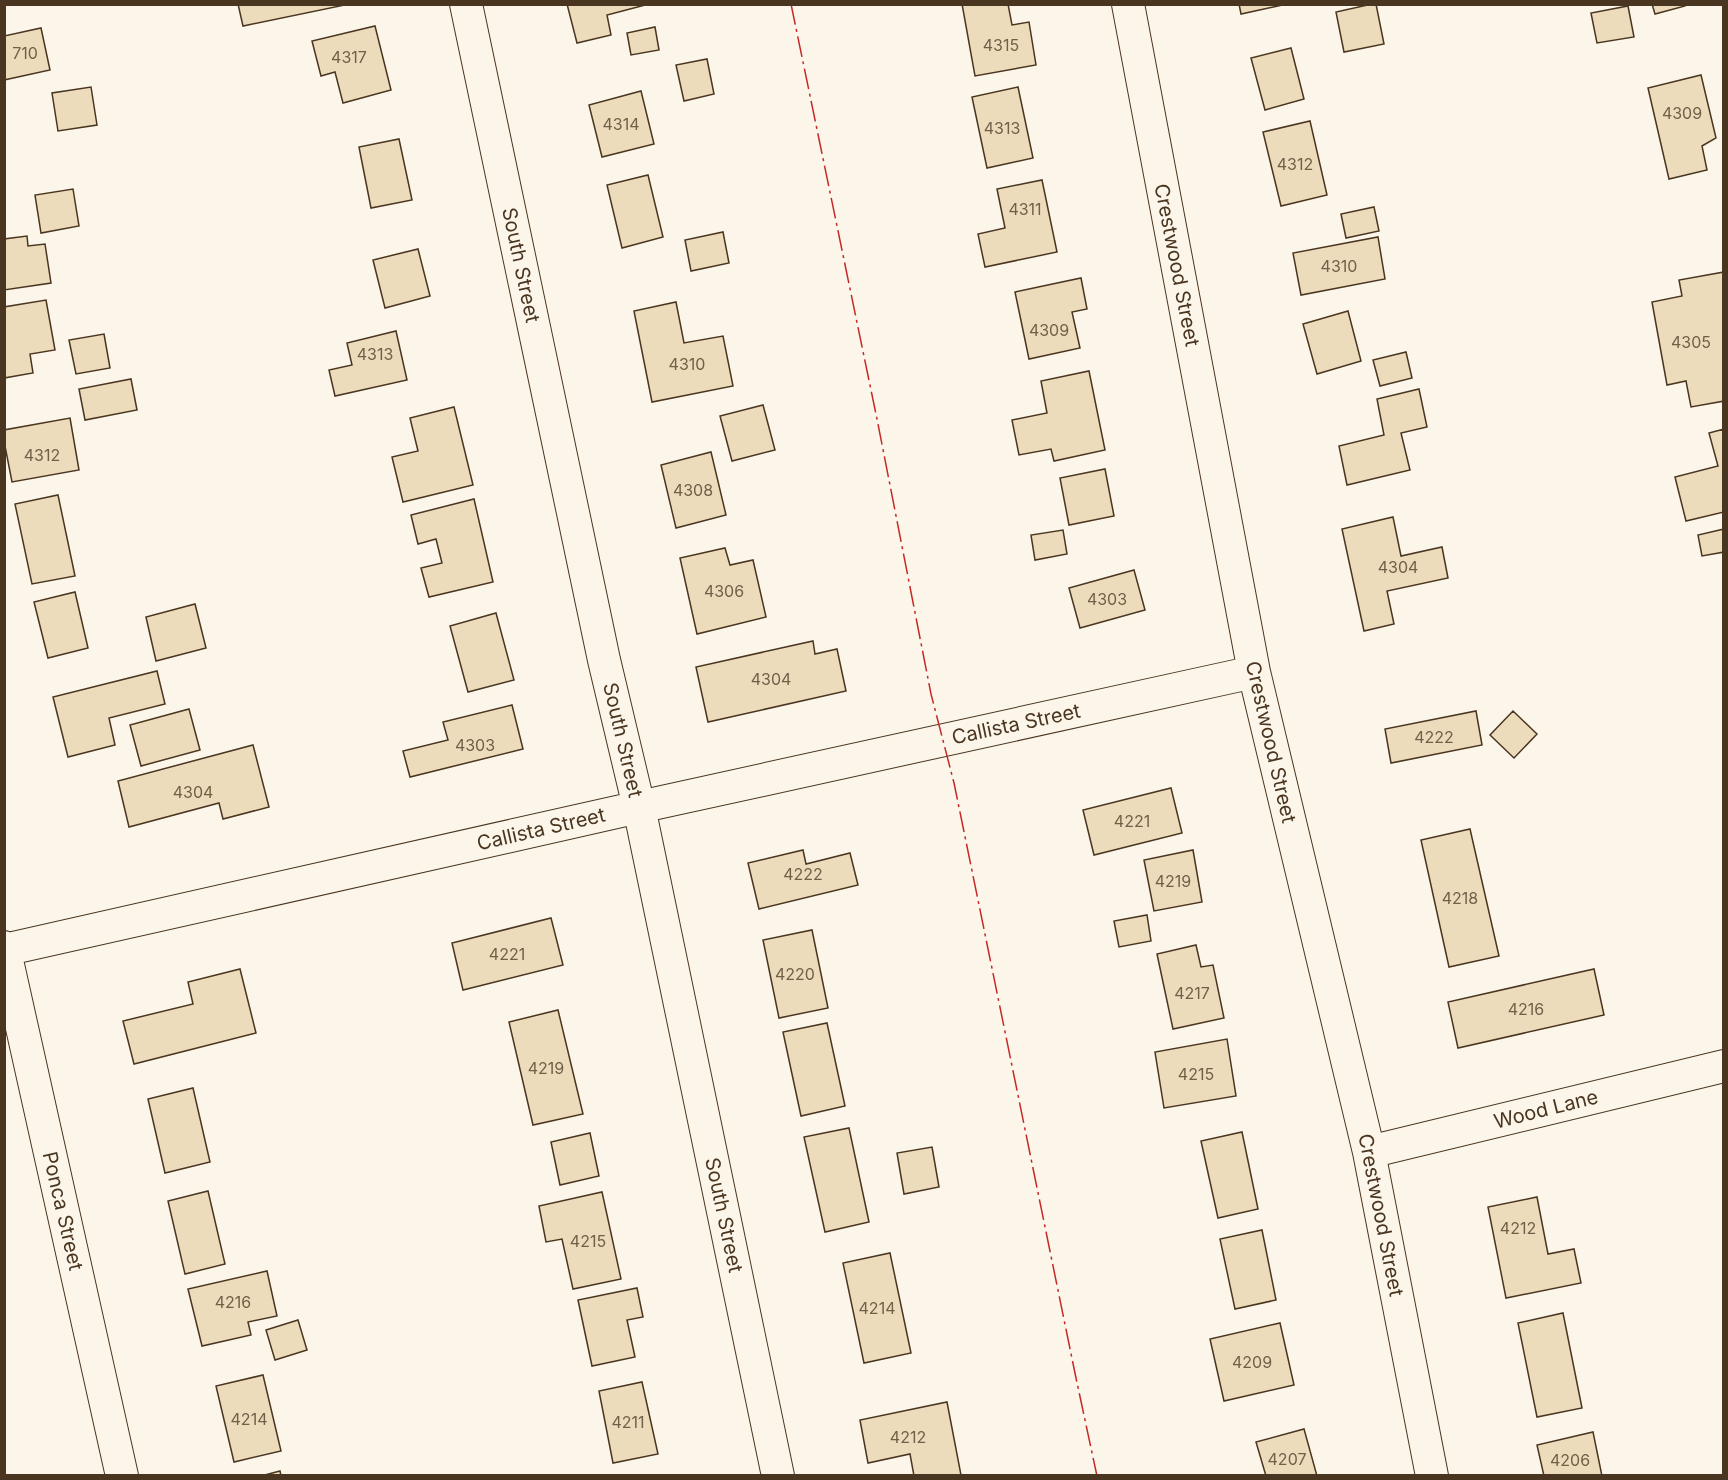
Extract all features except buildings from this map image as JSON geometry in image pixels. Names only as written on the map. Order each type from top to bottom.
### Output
[{"type":"street","name":"South Street","points":[[466,4],[604,660],[639,807],[778,1476]]},
{"type":"street","name":"Crestwood Street","points":[[1128,4],[1254,672],[1369,1152],[1432,1476]]},
{"type":"street","name":"Callista Street","points":[[5,949],[1254,672]]},
{"type":"street","name":"Ponca Street","points":[[5,949],[122,1476]]},
{"type":"street","name":"Wood Lane","points":[[1369,1152],[1724,1066]]},
{"type":"power","points":[[791,4],[931,694],[954,783],[1097,1476]]}]
